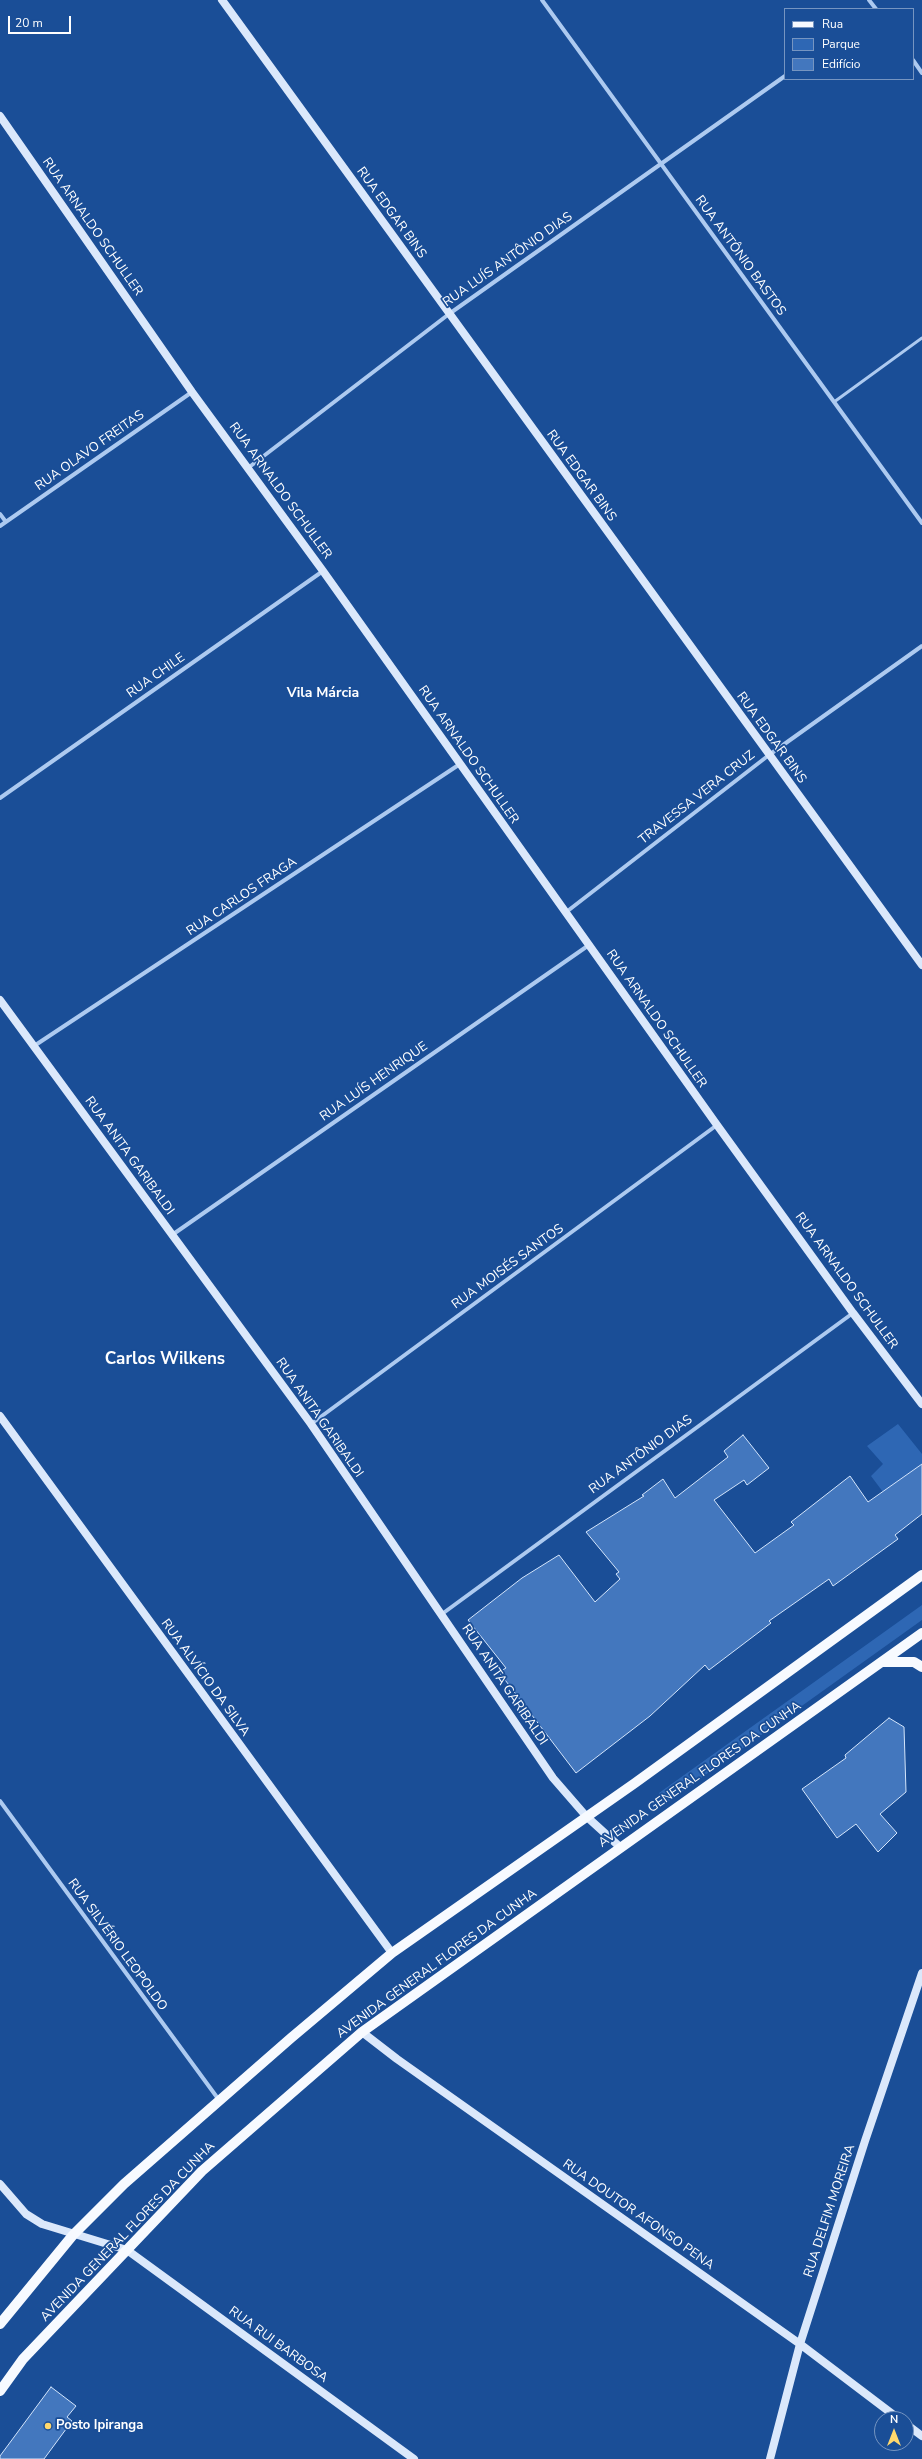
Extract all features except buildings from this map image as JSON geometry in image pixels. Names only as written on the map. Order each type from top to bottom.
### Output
[{"type":"main road","points":[[0,2324],[73,2235],[124,2184],[219,2100],[392,1953],[922,1575]]},
{"type":"main road","name":"AVENIDA GENERAL FLORES DA CUNHA","points":[[0,2391],[23,2359],[202,2171],[362,2032],[620,1847],[884,1662],[922,1633]]},
{"type":"main road","points":[[884,1662],[914,1662],[922,1666]]},
{"type":"street","name":"RUA EDGAR BINS","points":[[222,0],[922,965]]},
{"type":"street","name":"RUA ANTÔNIO BASTOS","points":[[542,0],[922,523]]},
{"type":"street","points":[[869,0],[875,8]]},
{"type":"street","points":[[914,61],[922,73]]},
{"type":"street","name":"RUA LUÍS ANTÔNIO DIAS","points":[[248,468],[449,314],[784,77]]},
{"type":"street","name":"RUA ARNALDO SCHULLER","points":[[0,116],[192,392],[323,571],[717,1125],[853,1313],[922,1404]]},
{"type":"street","name":"RUA OLAVO FREITAS","points":[[0,526],[192,392]]},
{"type":"street","points":[[0,514],[6,522]]},
{"type":"street","name":"RUA CHILE","points":[[0,798],[323,571]]},
{"type":"street","name":"TRAVESSA VERA CRUZ","points":[[565,913],[769,755],[922,646]]},
{"type":"street","name":"RUA CARLOS FRAGA","points":[[34,1046],[460,764]]},
{"type":"street","name":"RUA LUÍS HENRIQUE","points":[[172,1235],[589,945]]},
{"type":"street","name":"RUA ANITA GARIBALDI","points":[[0,1000],[311,1424],[553,1778],[586,1816],[620,1847]]},
{"type":"street","name":"RUA MOISÉS SANTOS","points":[[311,1424],[717,1125]]},
{"type":"street","name":"RUA ANTÔNIO DIAS","points":[[441,1615],[853,1313]]},
{"type":"street","name":"RUA ALVÍCIO DA SILVA","points":[[0,1416],[392,1953]]},
{"type":"street","name":"RUA SILVÉRIO LEOPOLDO","points":[[0,1801],[219,2100]]},
{"type":"street","name":"RUA DELFIM MOREIRA","points":[[770,2459],[800,2344],[865,2141],[922,1973]]},
{"type":"street","name":"RUA DOUTOR AFONSO PENA","points":[[362,2032],[397,2059],[800,2344],[888,2411]]},
{"type":"street","points":[[0,2184],[26,2214],[42,2224],[73,2235],[127,2250]]},
{"type":"street","name":"RUA RUI BARBOSA","points":[[127,2250],[414,2459]]},
{"type":"lane","points":[[834,402],[922,338]]},
{"type":"green space","points":[[898,1424],[922,1454],[922,1464],[883,1492],[871,1476],[883,1464],[867,1446]]},
{"type":"green space","points":[[922,1605],[922,1620],[666,1803],[659,1793]]},
{"type":"place","name":"Posto Ipiranga","points":[[48,2426]]},
{"type":"district","name":"Vila Márcia","points":[[323,694]]},
{"type":"district","name":"Carlos Wilkens","points":[[165,1360]]}]
